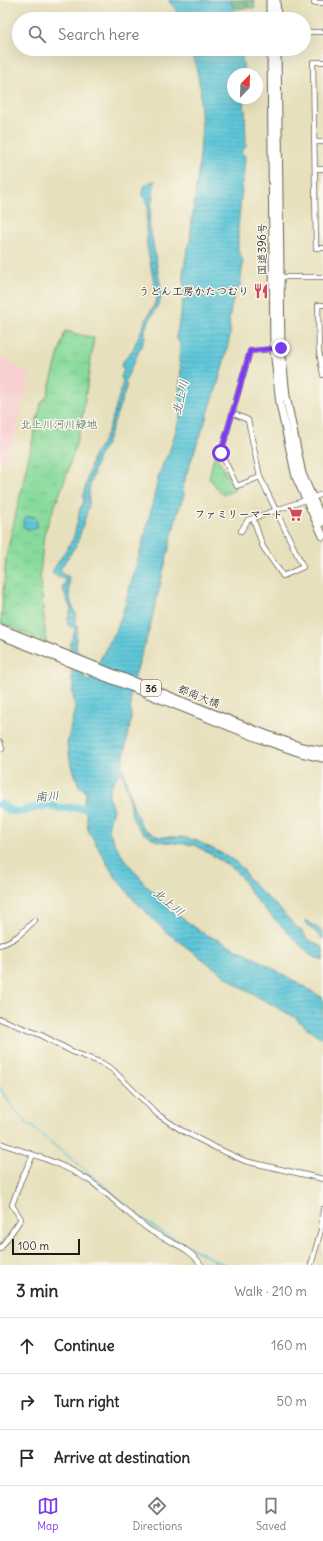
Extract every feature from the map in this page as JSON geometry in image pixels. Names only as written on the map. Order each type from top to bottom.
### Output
[{"type":"main road","points":[[270,0],[270,12]]},
{"type":"main road","points":[[276,0],[277,12]]},
{"type":"main road","name":"国道396号","points":[[271,56],[278,348],[302,474],[308,498],[323,536]]},
{"type":"main road","name":"国道396号","points":[[276,277],[277,56]]},
{"type":"main road","name":"国道396号","points":[[308,498],[323,522]]},
{"type":"main road","name":"都南大橋","points":[[0,628],[265,734],[301,750]]},
{"type":"main road","name":"都南大橋","points":[[0,635],[263,740],[301,750]]},
{"type":"main road","name":"36","points":[[301,750],[323,751]]},
{"type":"main road","name":"36","points":[[301,750],[323,758]]},
{"type":"street","points":[[314,0],[314,3],[323,3]]},
{"type":"street","points":[[311,32],[323,32]]},
{"type":"street","points":[[323,62],[314,62],[316,248],[323,248]]},
{"type":"street","points":[[314,142],[323,142]]},
{"type":"street","points":[[315,169],[323,169]]},
{"type":"street","points":[[276,277],[323,277]]},
{"type":"street","points":[[323,305],[318,305],[319,351],[323,376]]},
{"type":"street","points":[[260,477],[237,486],[221,453],[250,351],[278,348]]},
{"type":"street","points":[[232,413],[248,420],[260,477],[303,567],[283,576],[263,547],[253,518]]},
{"type":"street","points":[[241,531],[248,520],[323,494]]},
{"type":"street","points":[[0,742],[2,750]]},
{"type":"street","points":[[0,945],[13,940],[35,920]]},
{"type":"street","points":[[0,1019],[41,1035],[73,1052],[102,1063],[113,1070],[157,1114],[181,1130],[212,1146],[245,1161],[323,1179]]},
{"type":"street","points":[[0,1143],[59,1165],[89,1180],[142,1224],[159,1236],[179,1246],[198,1260],[201,1265]]},
{"type":"street","points":[[0,1249],[21,1219],[12,1204],[32,1155]]},
{"type":"street","points":[[311,1265],[321,1230],[323,1209]]},
{"type":"shaded area","points":[[0,357],[10,361],[30,375],[12,446],[0,467]]},
{"type":"green space","points":[[231,0],[254,0],[255,8],[234,9]]},
{"type":"green space","name":"北上川河川緑地","points":[[65,331],[94,338],[81,427],[66,477],[44,534],[40,575],[46,642],[1,623],[6,557],[41,403],[47,396]]},
{"type":"green space","points":[[215,453],[235,490],[223,495],[209,478]]},
{"type":"water","points":[[168,0],[231,0],[234,12],[176,12]]},
{"type":"water","name":"北上川","points":[[192,56],[242,56],[243,68],[227,68],[227,104],[243,104],[243,107],[245,109],[246,146],[241,152],[245,158],[238,227],[238,250],[243,261],[240,286],[234,297],[230,312],[230,333],[222,371],[186,475],[183,489],[184,495],[177,514],[150,627],[130,692],[131,719],[122,765],[133,806],[144,829],[160,837],[180,837],[195,840],[233,859],[243,869],[248,878],[259,890],[280,909],[294,925],[301,930],[306,938],[323,948],[323,961],[310,955],[300,945],[255,899],[241,877],[228,865],[195,845],[157,841],[142,832],[132,816],[122,773],[120,773],[116,778],[109,790],[109,798],[113,809],[108,828],[123,857],[145,884],[176,914],[203,933],[248,954],[323,998],[323,1039],[298,1021],[298,1019],[240,987],[165,931],[134,900],[113,874],[88,830],[84,803],[86,794],[84,789],[79,786],[70,760],[67,744],[75,707],[70,644],[75,626],[71,627],[68,625],[68,618],[71,609],[63,589],[66,581],[61,577],[54,575],[52,572],[73,539],[80,508],[84,502],[83,496],[94,453],[99,448],[108,431],[119,397],[123,381],[121,377],[124,369],[121,367],[122,363],[133,349],[157,299],[147,245],[146,225],[148,206],[142,193],[146,184],[155,181],[149,222],[161,289],[161,299],[145,329],[145,338],[126,379],[125,384],[127,385],[106,445],[98,457],[89,489],[89,505],[77,544],[60,569],[63,575],[68,576],[69,578],[70,598],[76,614],[75,622],[78,625],[76,646],[78,653],[83,656],[82,672],[87,681],[90,680],[115,633],[122,615],[146,531],[159,475],[164,461],[169,453],[180,417],[180,344],[176,337],[184,296],[183,273],[190,242],[199,166],[202,127],[200,100],[201,92]]},
{"type":"water","points":[[30,516],[35,518],[37,523],[35,528],[30,530],[25,528],[23,523],[25,518]]},
{"type":"water","points":[[306,920],[323,932],[323,939],[304,922]]},
{"type":"waterway","name":"南川","points":[[0,804],[12,811],[17,812],[46,806],[59,808],[82,807],[96,809]]},
{"type":"waterway","points":[[0,1088],[15,1110],[27,1123],[100,1182],[136,1214],[161,1232],[218,1262],[227,1265]]},
{"type":"place","name":"うどん工房かたつむり","points":[[261,291]]},
{"type":"place","name":"ファミリーマート","points":[[295,514]]},
{"type":"route","points":[[221,453],[241,378],[250,351],[281,348]]}]
